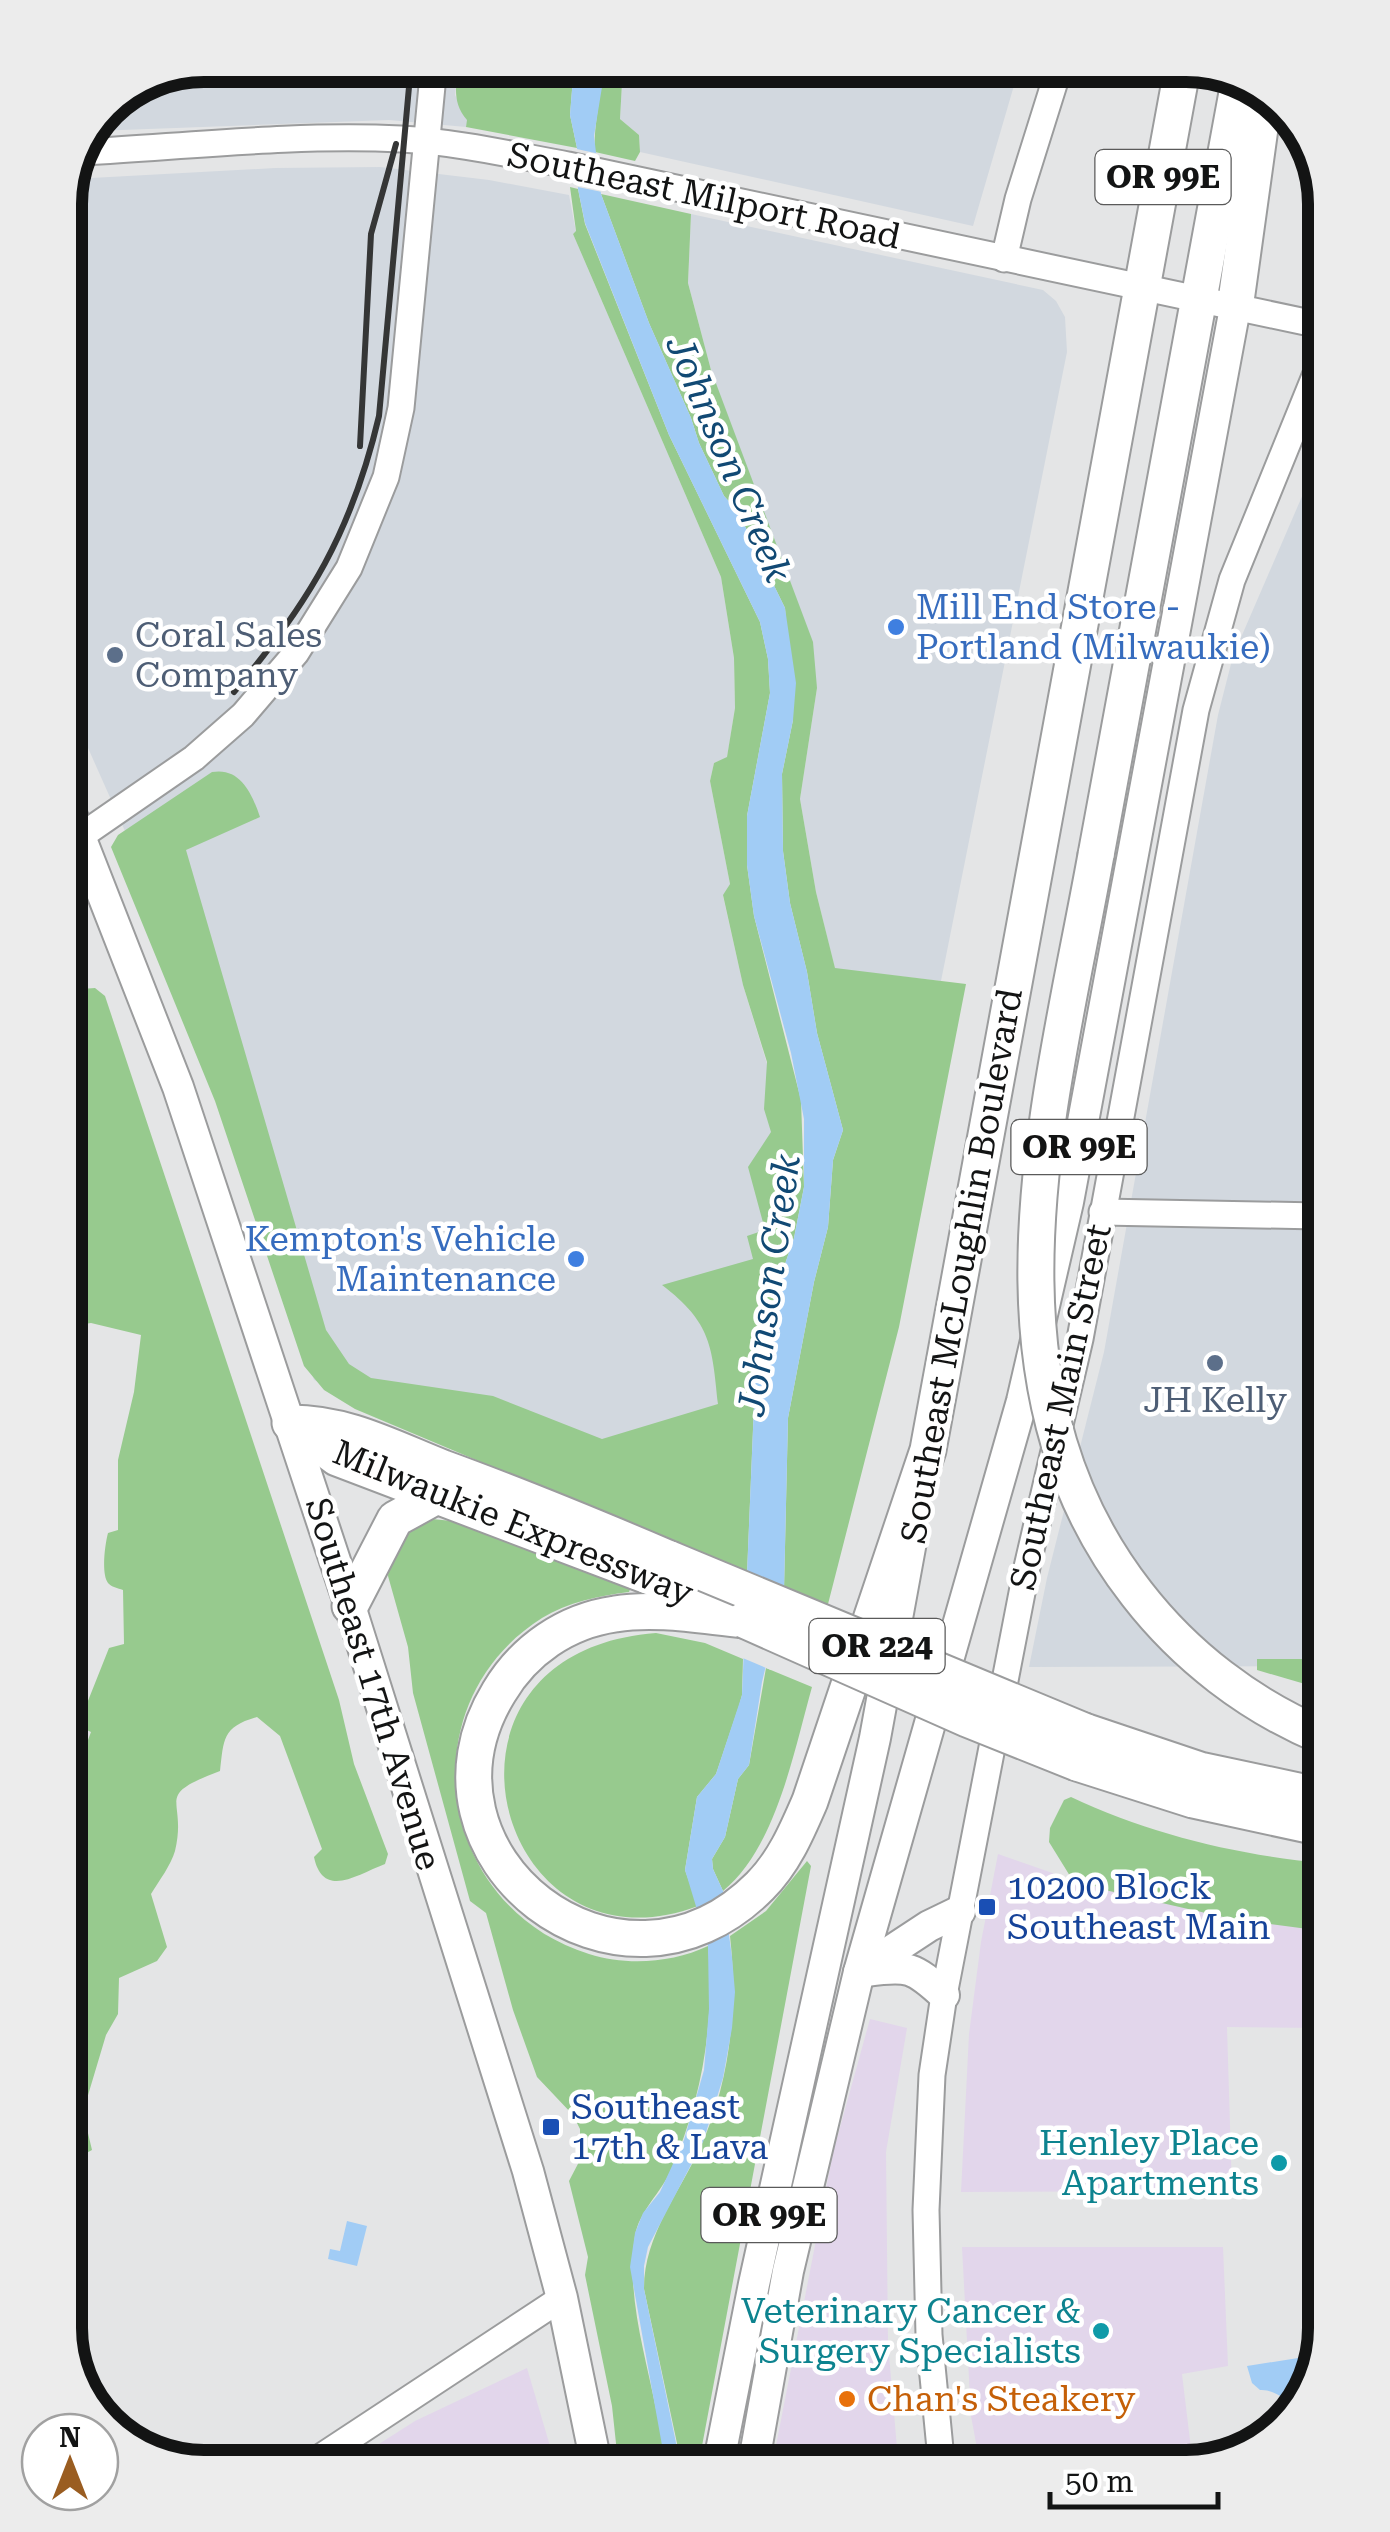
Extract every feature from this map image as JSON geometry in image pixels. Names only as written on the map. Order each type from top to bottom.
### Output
[{"type":"highway","name":"Southeast McLoughlin Boulevard","points":[[928,1450],[1180,83]]},
{"type":"highway","points":[[1237,94],[1050,1112],[1037,1211],[1035,1305],[1048,1408],[1062,1458],[1100,1541],[1151,1612],[1215,1673],[1258,1703],[1308,1729]]},
{"type":"highway","name":"Southeast McLoughlin Boulevard","points":[[1234,308],[1262,110]]},
{"type":"highway","name":"Milwaukie Expressway","points":[[290,1423],[337,1458],[1081,1747],[1192,1800],[1308,1825]]},
{"type":"highway","name":"Milwaukie Expressway","points":[[290,1423],[319,1423],[354,1431],[516,1494],[666,1585],[967,1720],[1308,1793]]},
{"type":"highway","points":[[666,1585],[630,1612],[597,1617],[566,1629],[538,1647],[514,1670],[495,1698],[482,1730],[476,1765],[486,1831],[501,1863],[548,1912],[577,1928],[609,1937],[642,1939],[680,1934],[716,1920],[747,1898],[787,1850],[810,1801],[928,1450]]},
{"type":"highway","points":[[350,1606],[395,1519],[435,1497]]},
{"type":"main road","name":"Southeast McLoughlin Boulevard","points":[[756,2450],[788,2271],[860,1972],[1022,1401],[1068,1202],[1234,308]]},
{"type":"main road","name":"Southeast 17th Avenue","points":[[83,859],[178,1087],[350,1606],[528,2170],[562,2298],[593,2449]]},
{"type":"main road","name":"Southeast McLoughlin Boulevard","points":[[721,2450],[754,2284],[875,1738],[928,1450]]},
{"type":"main road","points":[[860,1972],[929,1926],[960,1911]]},
{"type":"main road","points":[[860,1972],[897,1966],[910,1968],[944,1995]]},
{"type":"street","points":[[83,836],[194,758],[243,716],[296,653],[349,568],[386,477],[401,408],[432,82]]},
{"type":"street","points":[[1004,259],[1018,199],[1054,83]]},
{"type":"street","name":"Southeast Milport Road","points":[[95,152],[314,140],[427,142],[568,166],[1308,323]]},
{"type":"street","name":"Southeast Main Street","points":[[940,2450],[929,2335],[926,2210],[932,2075],[944,1995],[1027,1567],[1080,1338],[1202,686],[1232,580],[1308,393]]},
{"type":"street","points":[[1102,1212],[1308,1216]]},
{"type":"street","points":[[332,2449],[562,2298]]},
{"type":"shaded area","points":[[205,82],[456,82],[455,95],[468,120],[466,127],[389,120],[108,131],[144,99],[166,89]]},
{"type":"shaded area","points":[[622,82],[1015,83],[973,226],[640,152],[639,135],[620,119]]},
{"type":"shaded area","points":[[380,167],[489,180],[569,195],[576,232],[573,234],[721,577],[734,658],[735,708],[727,758],[714,763],[710,781],[730,884],[723,896],[743,985],[784,1120],[763,1266],[723,1420],[539,1478],[314,1380],[133,849],[83,736],[83,197],[86,178],[275,168]]},
{"type":"shaded area","points":[[691,214],[1043,290],[1056,301],[1065,317],[1067,352],[941,981],[835,969],[816,892],[800,799],[817,688],[711,370],[688,283]]},
{"type":"shaded area","points":[[1308,483],[1308,1666],[1029,1667],[1047,1578],[1104,1352],[1218,715],[1233,656]]},
{"type":"shaded area","points":[[998,1854],[1078,1882],[1236,1916],[1308,1926],[1308,2028],[1227,2027],[1232,2191],[961,2192],[969,2034]]},
{"type":"shaded area","points":[[870,2019],[907,2028],[886,2152],[888,2343],[897,2450],[775,2450],[833,2153]]},
{"type":"shaded area","points":[[962,2247],[1223,2247],[1228,2366],[1182,2374],[1191,2449],[977,2450],[971,2416]]},
{"type":"shaded area","points":[[527,2368],[551,2449],[371,2449],[415,2421]]},
{"type":"green space","points":[[457,82],[573,82],[570,115],[577,148],[466,127],[456,94]]},
{"type":"green space","points":[[600,82],[622,82],[620,119],[639,135],[640,152],[635,161],[595,152]]},
{"type":"green space","points":[[570,187],[578,189],[585,224],[669,435],[760,622],[768,659],[770,693],[747,816],[747,865],[754,916],[801,1100],[804,1187],[755,1381],[747,1574],[355,1409],[324,1390],[304,1366],[215,1101],[111,847],[118,835],[212,772],[237,778],[253,799],[260,817],[186,850],[326,1330],[349,1364],[371,1378],[493,1396],[602,1439],[718,1404],[711,1351],[700,1324],[662,1285],[753,1259],[747,1236],[765,1230],[748,1167],[771,1132],[764,1109],[767,1062],[743,985],[723,895],[730,884],[710,781],[714,763],[727,757],[735,708],[734,658],[721,577],[573,234],[576,231]]},
{"type":"green space","points":[[601,194],[691,214],[688,283],[711,370],[813,642],[817,688],[800,799],[816,892],[835,968],[966,984],[899,1327],[827,1608],[784,1590],[788,1418],[828,1227],[833,1160],[843,1130],[817,1033],[783,851],[782,774],[793,720],[785,608],[699,443]]},
{"type":"green space","points":[[95,988],[105,996],[339,1700],[354,1764],[388,1854],[385,1864],[353,1878],[325,1878],[314,1857],[322,1849],[280,1736],[257,1717],[231,1730],[224,1742],[220,1771],[186,1787],[176,1800],[175,1851],[151,1894],[167,1947],[157,1961],[119,1978],[118,2014],[106,2035],[83,2112],[92,2150],[82,2155],[82,1755],[91,1732],[82,1728],[82,1715],[109,1648],[124,1644],[123,1590],[108,1583],[104,1559],[108,1533],[118,1530],[118,1460],[134,1392],[141,1335],[82,1324],[82,1301],[87,1298],[82,1291],[83,989]]},
{"type":"green space","points":[[432,1519],[452,1521],[632,1584],[629,1592],[584,1600],[552,1612],[499,1655],[471,1700],[457,1750],[458,1801],[471,1850],[498,1894],[538,1930],[589,1954],[619,1960],[665,1959],[708,1946],[710,2004],[698,2088],[671,2170],[637,2227],[633,2258],[638,2323],[665,2449],[617,2449],[612,2406],[585,2275],[588,2257],[569,2181],[580,2160],[580,2129],[573,2115],[537,2077],[513,2010],[486,1913],[470,1901],[413,1693],[408,1647],[388,1576],[389,1560],[399,1537]]},
{"type":"green space","points":[[656,1633],[705,1643],[743,1659],[742,1695],[716,1774],[697,1797],[685,1870],[698,1906],[627,1917],[570,1898],[530,1858],[508,1806],[507,1748],[529,1694],[578,1653]]},
{"type":"green space","points":[[1257,1659],[1308,1659],[1308,1685],[1257,1670]]},
{"type":"green space","points":[[766,1668],[812,1687],[770,1824],[741,1873],[723,1891],[712,1859],[725,1837],[738,1779],[749,1765]]},
{"type":"green space","points":[[1071,1797],[1131,1822],[1194,1841],[1308,1861],[1308,1929],[1232,1919],[1105,1890],[1070,1876],[1049,1842],[1050,1828],[1064,1800]]},
{"type":"green space","points":[[807,1861],[811,1866],[701,2450],[678,2449],[644,2289],[646,2270],[656,2233],[710,2123],[725,2071],[733,1990],[730,1936],[766,1911]]},
{"type":"water","points":[[573,82],[602,82],[594,136],[601,194],[699,443],[785,608],[796,683],[782,774],[783,851],[817,1033],[843,1130],[833,1160],[828,1227],[788,1418],[784,1590],[762,1682],[749,1765],[738,1779],[725,1837],[712,1859],[723,1891],[732,1957],[732,2028],[723,2078],[703,2142],[648,2247],[644,2266],[644,2289],[677,2449],[663,2449],[630,2267],[635,2233],[643,2213],[660,2192],[684,2140],[704,2070],[709,2009],[708,1946],[685,1870],[697,1797],[716,1774],[742,1695],[755,1381],[804,1187],[804,1119],[791,1053],[754,916],[747,865],[747,816],[770,693],[760,622],[669,435],[585,223],[570,115]]},
{"type":"water","points":[[347,2221],[367,2226],[357,2266],[328,2259],[330,2249],[340,2251]]},
{"type":"water","points":[[1303,2357],[1284,2398],[1260,2390],[1252,2383],[1247,2366]]},
{"type":"pier","points":[[572,148],[600,154],[607,193],[573,186]]},
{"type":"pier","points":[[742,1575],[788,1595],[771,1670],[738,1656]]},
{"type":"railway","points":[[234,692],[285,627],[325,563],[356,495],[368,457],[379,416],[409,82]]},
{"type":"railway","points":[[360,446],[371,234],[396,144]]},
{"type":"place","name":"Mill End Store - Portland (Milwaukie)","points":[[896,627]]},
{"type":"place","name":"Coral Sales Company","points":[[115,655]]},
{"type":"place","name":"Kempton's Vehicle Maintenance","points":[[576,1259]]},
{"type":"place","name":"JH Kelly","points":[[1215,1363]]},
{"type":"place","name":"10200 Block Southeast Main","points":[[987,1907]]},
{"type":"place","name":"Southeast 17th & Lava","points":[[551,2127]]},
{"type":"place","name":"Henley Place Apartments","points":[[1279,2163]]},
{"type":"place","name":"Veterinary Cancer & Surgery Specialists","points":[[1101,2331]]},
{"type":"place","name":"Chan's Steakery","points":[[847,2399]]},
{"type":"water label","name":"Johnson Creek","points":[[729,459]]},
{"type":"water label","name":"Johnson Creek","points":[[769,1285]]}]
